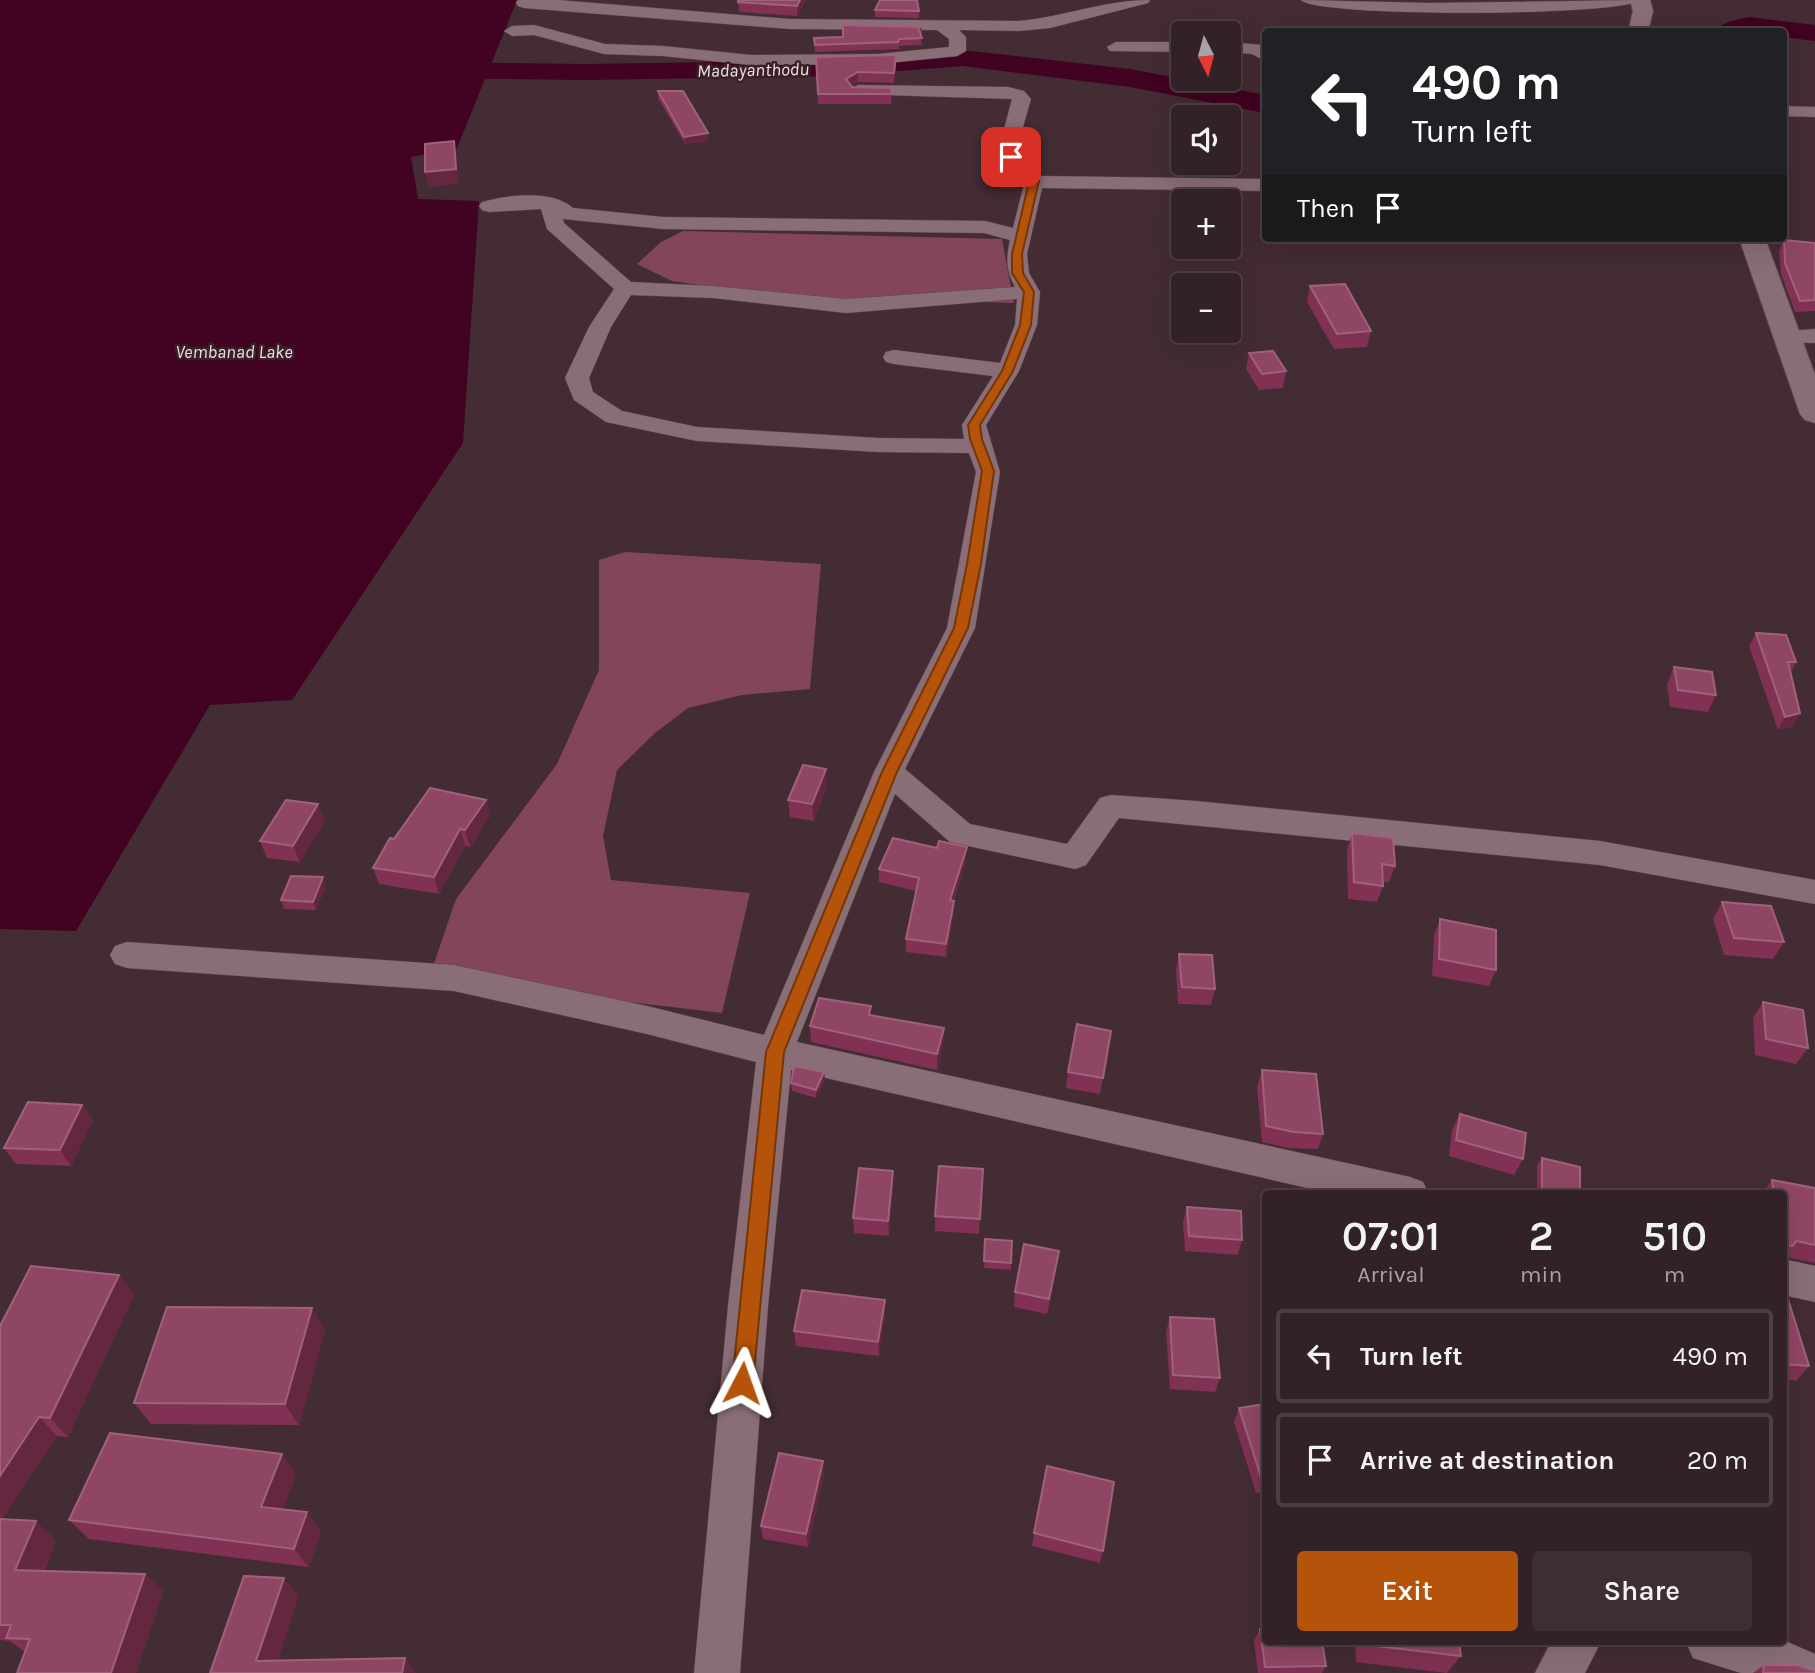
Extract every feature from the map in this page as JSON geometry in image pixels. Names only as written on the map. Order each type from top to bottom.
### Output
[{"type":"main road","points":[[1639,28],[1643,11],[1640,0]]},
{"type":"main road","points":[[1754,242],[1802,337],[1815,414]]},
{"type":"street","points":[[512,31],[531,16],[621,9],[690,18],[793,24],[1039,25],[1142,0]]},
{"type":"street","points":[[1309,0],[1437,10],[1492,10],[1632,0]]},
{"type":"street","points":[[531,16],[604,49],[663,51],[751,60],[878,59],[957,51],[958,37],[939,24]]},
{"type":"street","points":[[1116,47],[1171,47]]},
{"type":"street","points":[[1241,48],[1257,50],[1262,54]]},
{"type":"street","points":[[858,90],[1009,92],[1018,95],[1022,99],[1011,137],[1012,166],[1034,181],[1262,185]]},
{"type":"street","points":[[1787,111],[1815,112]]},
{"type":"street","points":[[718,1673],[748,1306],[775,1052],[889,772],[961,628],[988,471],[974,425],[1008,371],[1026,325],[1029,292],[1018,273],[1017,254],[1034,181]]},
{"type":"street","points":[[489,206],[529,202],[550,204],[557,205],[566,214],[663,223],[985,227],[1023,237]]},
{"type":"street","points":[[550,204],[554,225],[625,288],[713,292],[846,306],[1029,292]]},
{"type":"street","points":[[625,288],[600,327],[577,378],[582,395],[614,417],[697,433],[878,445],[979,446]]},
{"type":"street","points":[[894,357],[1008,371]]},
{"type":"street","points":[[889,772],[961,834],[1075,857],[1111,806],[1196,812],[1600,853],[1815,892]]},
{"type":"street","points":[[127,955],[454,978],[1392,1190]]},
{"type":"street","points":[[1787,1278],[1815,1284]]},
{"type":"street","points":[[1558,1673],[1576,1645]]},
{"type":"street","points":[[1721,1645],[1766,1656],[1804,1673]]},
{"type":"shaded area","points":[[683,231],[1002,239],[1014,303],[913,300],[818,303],[672,281],[637,264],[661,242]]},
{"type":"shaded area","points":[[625,552],[821,564],[810,689],[742,695],[688,708],[655,733],[617,770],[603,836],[611,880],[750,893],[722,1013],[429,978],[456,899],[557,764],[599,670],[599,560]]},
{"type":"water","name":"Vembanad Lake","points":[[0,0],[517,0],[457,148],[411,157],[418,199],[479,201],[463,443],[292,700],[210,705],[76,931],[0,929]]},
{"type":"building","points":[[738,0],[800,0],[797,6]]},
{"type":"building","points":[[880,0],[917,0],[919,11],[875,10]]},
{"type":"building","points":[[843,25],[922,27],[918,27],[922,38],[899,39],[898,42],[815,45],[814,38],[843,37]]},
{"type":"building","points":[[896,55],[894,73],[858,72],[846,79],[852,87],[892,88],[891,94],[818,94],[816,57]]},
{"type":"building","points":[[658,91],[683,91],[708,133],[684,137]]},
{"type":"building","points":[[454,141],[456,169],[425,172],[425,144]]},
{"type":"building","points":[[1784,242],[1815,243],[1815,300],[1800,301],[1785,263]]},
{"type":"building","points":[[1345,284],[1371,331],[1337,334],[1310,286]]},
{"type":"building","points":[[1273,351],[1286,371],[1262,374],[1249,353]]},
{"type":"building","points":[[1756,633],[1786,635],[1796,662],[1788,662],[1800,713],[1785,717]]},
{"type":"building","points":[[1674,667],[1712,672],[1716,695],[1678,690]]},
{"type":"building","points":[[803,765],[826,769],[812,804],[788,800]]},
{"type":"building","points":[[430,788],[486,800],[465,830],[460,829],[434,877],[373,868],[390,838],[394,839]]},
{"type":"building","points":[[286,800],[318,804],[293,846],[260,841]]},
{"type":"building","points":[[1352,833],[1393,838],[1395,866],[1382,864],[1383,886],[1354,882]]},
{"type":"building","points":[[893,838],[937,848],[939,841],[967,847],[950,900],[954,901],[946,944],[906,939],[919,878],[879,869]]},
{"type":"building","points":[[291,876],[323,877],[313,902],[281,900]]},
{"type":"building","points":[[1722,902],[1771,906],[1784,942],[1734,938]]},
{"type":"building","points":[[1440,919],[1496,930],[1496,970],[1439,959]]},
{"type":"building","points":[[1179,954],[1212,955],[1215,989],[1182,987]]},
{"type":"building","points":[[819,998],[871,1006],[869,1015],[944,1028],[937,1054],[810,1026]]},
{"type":"building","points":[[1763,1002],[1803,1010],[1808,1048],[1766,1039]]},
{"type":"building","points":[[1077,1024],[1111,1031],[1103,1078],[1068,1072]]},
{"type":"building","points":[[794,1066],[824,1072],[816,1090],[791,1083]]},
{"type":"building","points":[[1262,1070],[1316,1074],[1323,1134],[1266,1126]]},
{"type":"building","points":[[28,1102],[82,1105],[60,1150],[4,1148]]},
{"type":"building","points":[[1460,1114],[1526,1133],[1523,1159],[1456,1140]]},
{"type":"building","points":[[1542,1158],[1580,1167],[1580,1190],[1542,1189]]},
{"type":"building","points":[[939,1166],[983,1169],[980,1219],[935,1216]]},
{"type":"building","points":[[859,1168],[893,1171],[888,1221],[853,1218]]},
{"type":"building","points":[[1772,1180],[1815,1188],[1815,1245],[1796,1241],[1793,1246],[1787,1245],[1787,1190],[1773,1190]]},
{"type":"building","points":[[1187,1207],[1241,1211],[1242,1240],[1189,1236]]},
{"type":"building","points":[[985,1239],[1012,1241],[1011,1263],[984,1261]]},
{"type":"building","points":[[1024,1244],[1059,1251],[1049,1299],[1015,1292]]},
{"type":"building","points":[[31,1266],[119,1275],[50,1418],[39,1417],[0,1476],[0,1326]]},
{"type":"building","points":[[802,1290],[885,1300],[878,1342],[794,1331]]},
{"type":"building","points":[[1787,1296],[1809,1366],[1787,1364]]},
{"type":"building","points":[[167,1307],[312,1308],[285,1404],[134,1403]]},
{"type":"building","points":[[1170,1317],[1214,1319],[1220,1378],[1173,1375]]},
{"type":"building","points":[[1262,1404],[1262,1480],[1239,1408]]},
{"type":"building","points":[[110,1433],[282,1454],[261,1507],[307,1512],[294,1549],[69,1520]]},
{"type":"building","points":[[779,1453],[823,1461],[806,1534],[761,1526]]},
{"type":"building","points":[[1047,1466],[1114,1482],[1103,1551],[1034,1533]]},
{"type":"building","points":[[0,1519],[36,1521],[15,1570],[145,1574],[111,1673],[17,1673],[30,1639],[6,1638],[11,1625],[0,1625]]},
{"type":"building","points":[[244,1576],[284,1578],[256,1661],[405,1658],[402,1673],[210,1673]]},
{"type":"building","points":[[1262,1645],[1322,1645],[1326,1666],[1265,1667]]},
{"type":"building","points":[[1368,1645],[1459,1645],[1461,1656]]},
{"type":"building","points":[[1764,1665],[1797,1665],[1815,1673],[1763,1673]]},
{"type":"waterway","name":"Madayanthodu","points":[[1736,28],[1749,25],[1778,28]]},
{"type":"waterway","name":"Madayanthodu","points":[[1787,29],[1815,33]]},
{"type":"waterway","name":"Madayanthodu","points":[[418,70],[585,72],[838,68],[962,58],[1130,78],[1262,103]]},
{"type":"route","points":[[742,1383],[775,1052],[889,772],[961,628],[988,471],[976,439],[974,425],[1008,371],[1026,325],[1029,292],[1018,273],[1017,254],[1035,188],[1034,181],[1012,166],[1011,157]]}]
